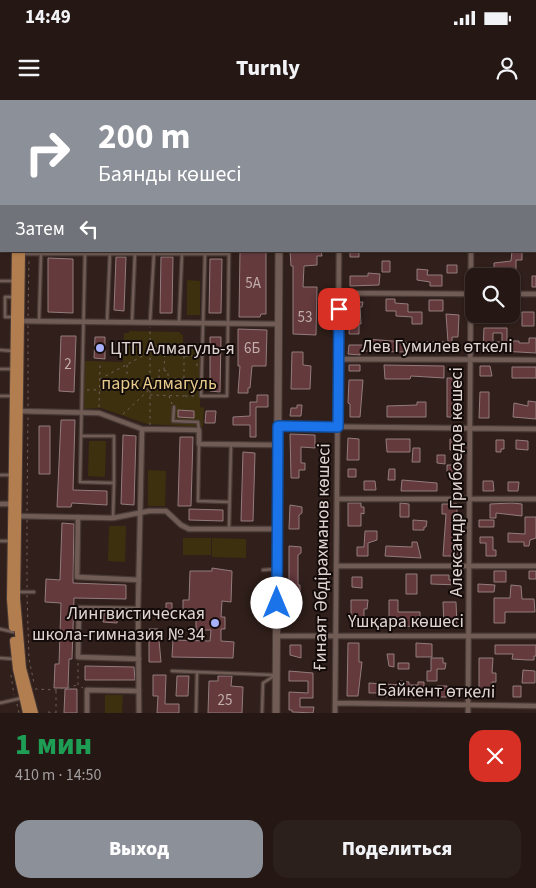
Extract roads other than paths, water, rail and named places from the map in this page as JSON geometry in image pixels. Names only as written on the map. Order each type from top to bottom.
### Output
[{"type":"main road","points":[[15,504],[12,475],[20,411],[13,396],[14,351],[19,320],[15,297],[15,281],[22,252]]},
{"type":"main road","points":[[22,252],[19,320],[20,411],[15,516],[22,668],[34,713]]},
{"type":"main road","points":[[15,516],[12,541],[13,632],[15,659],[27,713]]},
{"type":"street","points":[[276,713],[279,252]]},
{"type":"street","name":"Ғинаят Әбдірахманов көшесі","points":[[335,713],[339,252]]},
{"type":"street","name":"Александр Грибоедов көшесі","points":[[472,252],[472,268]]},
{"type":"street","points":[[340,293],[465,294]]},
{"type":"street","points":[[520,294],[536,294]]},
{"type":"street","points":[[19,320],[83,323],[278,324]]},
{"type":"street","name":"Александр Грибоедов көшесі","points":[[468,713],[471,323]]},
{"type":"street","name":"Лев Гумилев өткелі","points":[[339,359],[536,360]]},
{"type":"street","points":[[20,411],[99,413],[142,430],[199,430],[199,444],[278,445]]},
{"type":"street","points":[[278,426],[536,430]]},
{"type":"street","points":[[139,713],[138,609],[142,430]]},
{"type":"street","points":[[337,499],[536,499]]},
{"type":"street","points":[[0,504],[15,504]]},
{"type":"street","points":[[15,516],[113,518],[149,511],[166,511],[181,525],[189,529],[277,529]]},
{"type":"street","points":[[78,517],[77,577],[139,580]]},
{"type":"street","points":[[336,566],[536,566]]},
{"type":"street","points":[[138,609],[79,608],[78,657],[139,659]]},
{"type":"street","name":"Үшқара көшесі","points":[[277,636],[536,636]]},
{"type":"street","points":[[87,713],[87,690],[139,691]]},
{"type":"street","name":"Байкент өткелі","points":[[335,703],[536,706]]},
{"type":"lane","points":[[22,252],[41,254],[64,252],[229,253],[227,396],[201,396],[205,254]]},
{"type":"lane","points":[[107,323],[110,252]]},
{"type":"lane","points":[[132,323],[135,252]]},
{"type":"lane","points":[[85,253],[80,412],[80,482],[114,483]]},
{"type":"lane","points":[[150,323],[154,253]]},
{"type":"lane","points":[[39,322],[41,254]]},
{"type":"lane","points":[[179,323],[182,254]]},
{"type":"lane","points":[[0,281],[15,281]]},
{"type":"lane","points":[[0,350],[14,351]]},
{"type":"lane","points":[[0,369],[14,369]]},
{"type":"lane","points":[[0,396],[13,396]]},
{"type":"lane","points":[[174,407],[173,420],[198,422],[199,430]]},
{"type":"lane","points":[[80,436],[114,436],[113,518]]},
{"type":"lane","points":[[199,444],[198,501],[230,502]]},
{"type":"lane","points":[[229,529],[231,445]]},
{"type":"lane","points":[[0,475],[12,475]]},
{"type":"lane","points":[[0,541],[12,541]]},
{"type":"lane","points":[[263,570],[277,569]]},
{"type":"lane","points":[[17,592],[34,592]]},
{"type":"lane","points":[[0,629],[13,632]]},
{"type":"lane","points":[[0,658],[15,659]]},
{"type":"lane","points":[[172,671],[276,676]]},
{"type":"lane","points":[[196,713],[197,672]]},
{"type":"lane","points":[[262,713],[263,683],[276,676]]},
{"type":"lane","points":[[0,703],[23,698]]},
{"type":"place","name":"ЦТП Алмагуль-я","points":[[100,348]]},
{"type":"place","name":"Лингвистическая школа-гимназия № 34","points":[[215,623]]},
{"type":"park label","name":"парк Алмагуль","points":[[159,383]]}]
